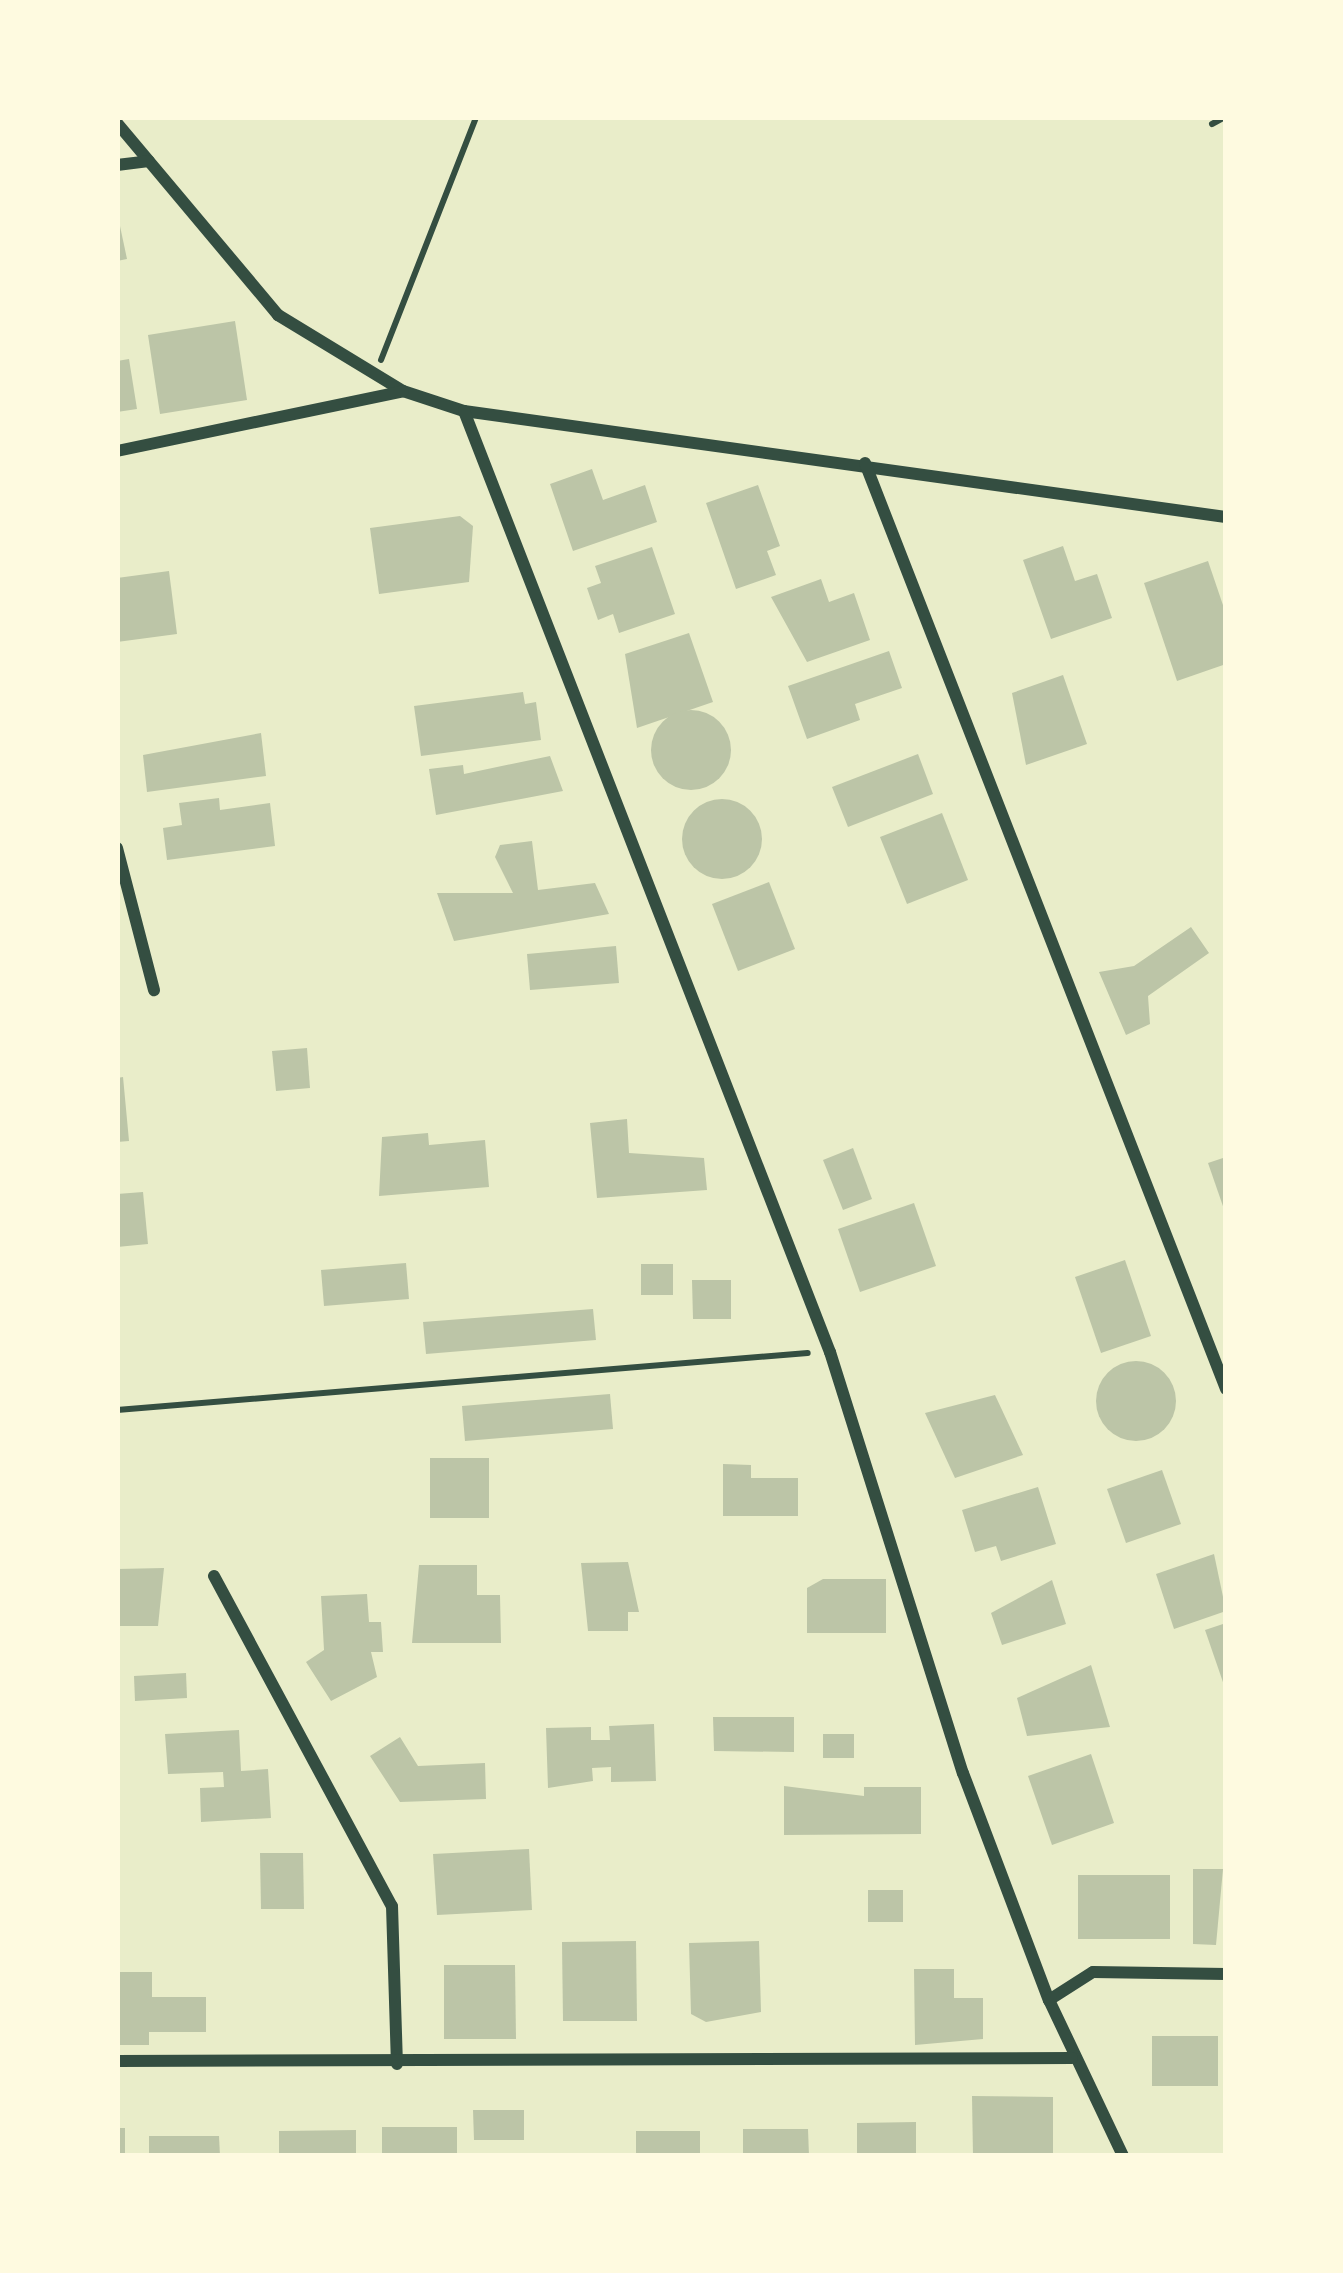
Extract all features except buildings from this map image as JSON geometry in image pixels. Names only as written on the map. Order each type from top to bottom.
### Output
[{"type":"street","points":[[117,123],[278,315],[404,391],[464,411],[1226,517]]},
{"type":"street","points":[[117,165],[149,161]]},
{"type":"street","points":[[117,452],[404,391]]},
{"type":"street","points":[[464,411],[830,1352],[963,1773],[1072,2058],[1123,2156]]},
{"type":"street","points":[[865,464],[1226,1389]]},
{"type":"street","points":[[117,848],[154,990]]},
{"type":"street","points":[[214,1576],[392,1906],[397,2064]]},
{"type":"street","points":[[1049,2000],[1093,1972],[1226,1974]]},
{"type":"street","points":[[117,2061],[397,2064],[1072,2058]]},
{"type":"path","points":[[375,374],[476,117]]},
{"type":"path","points":[[1212,124],[1225,117]]},
{"type":"path","points":[[117,1410],[830,1352]]}]
